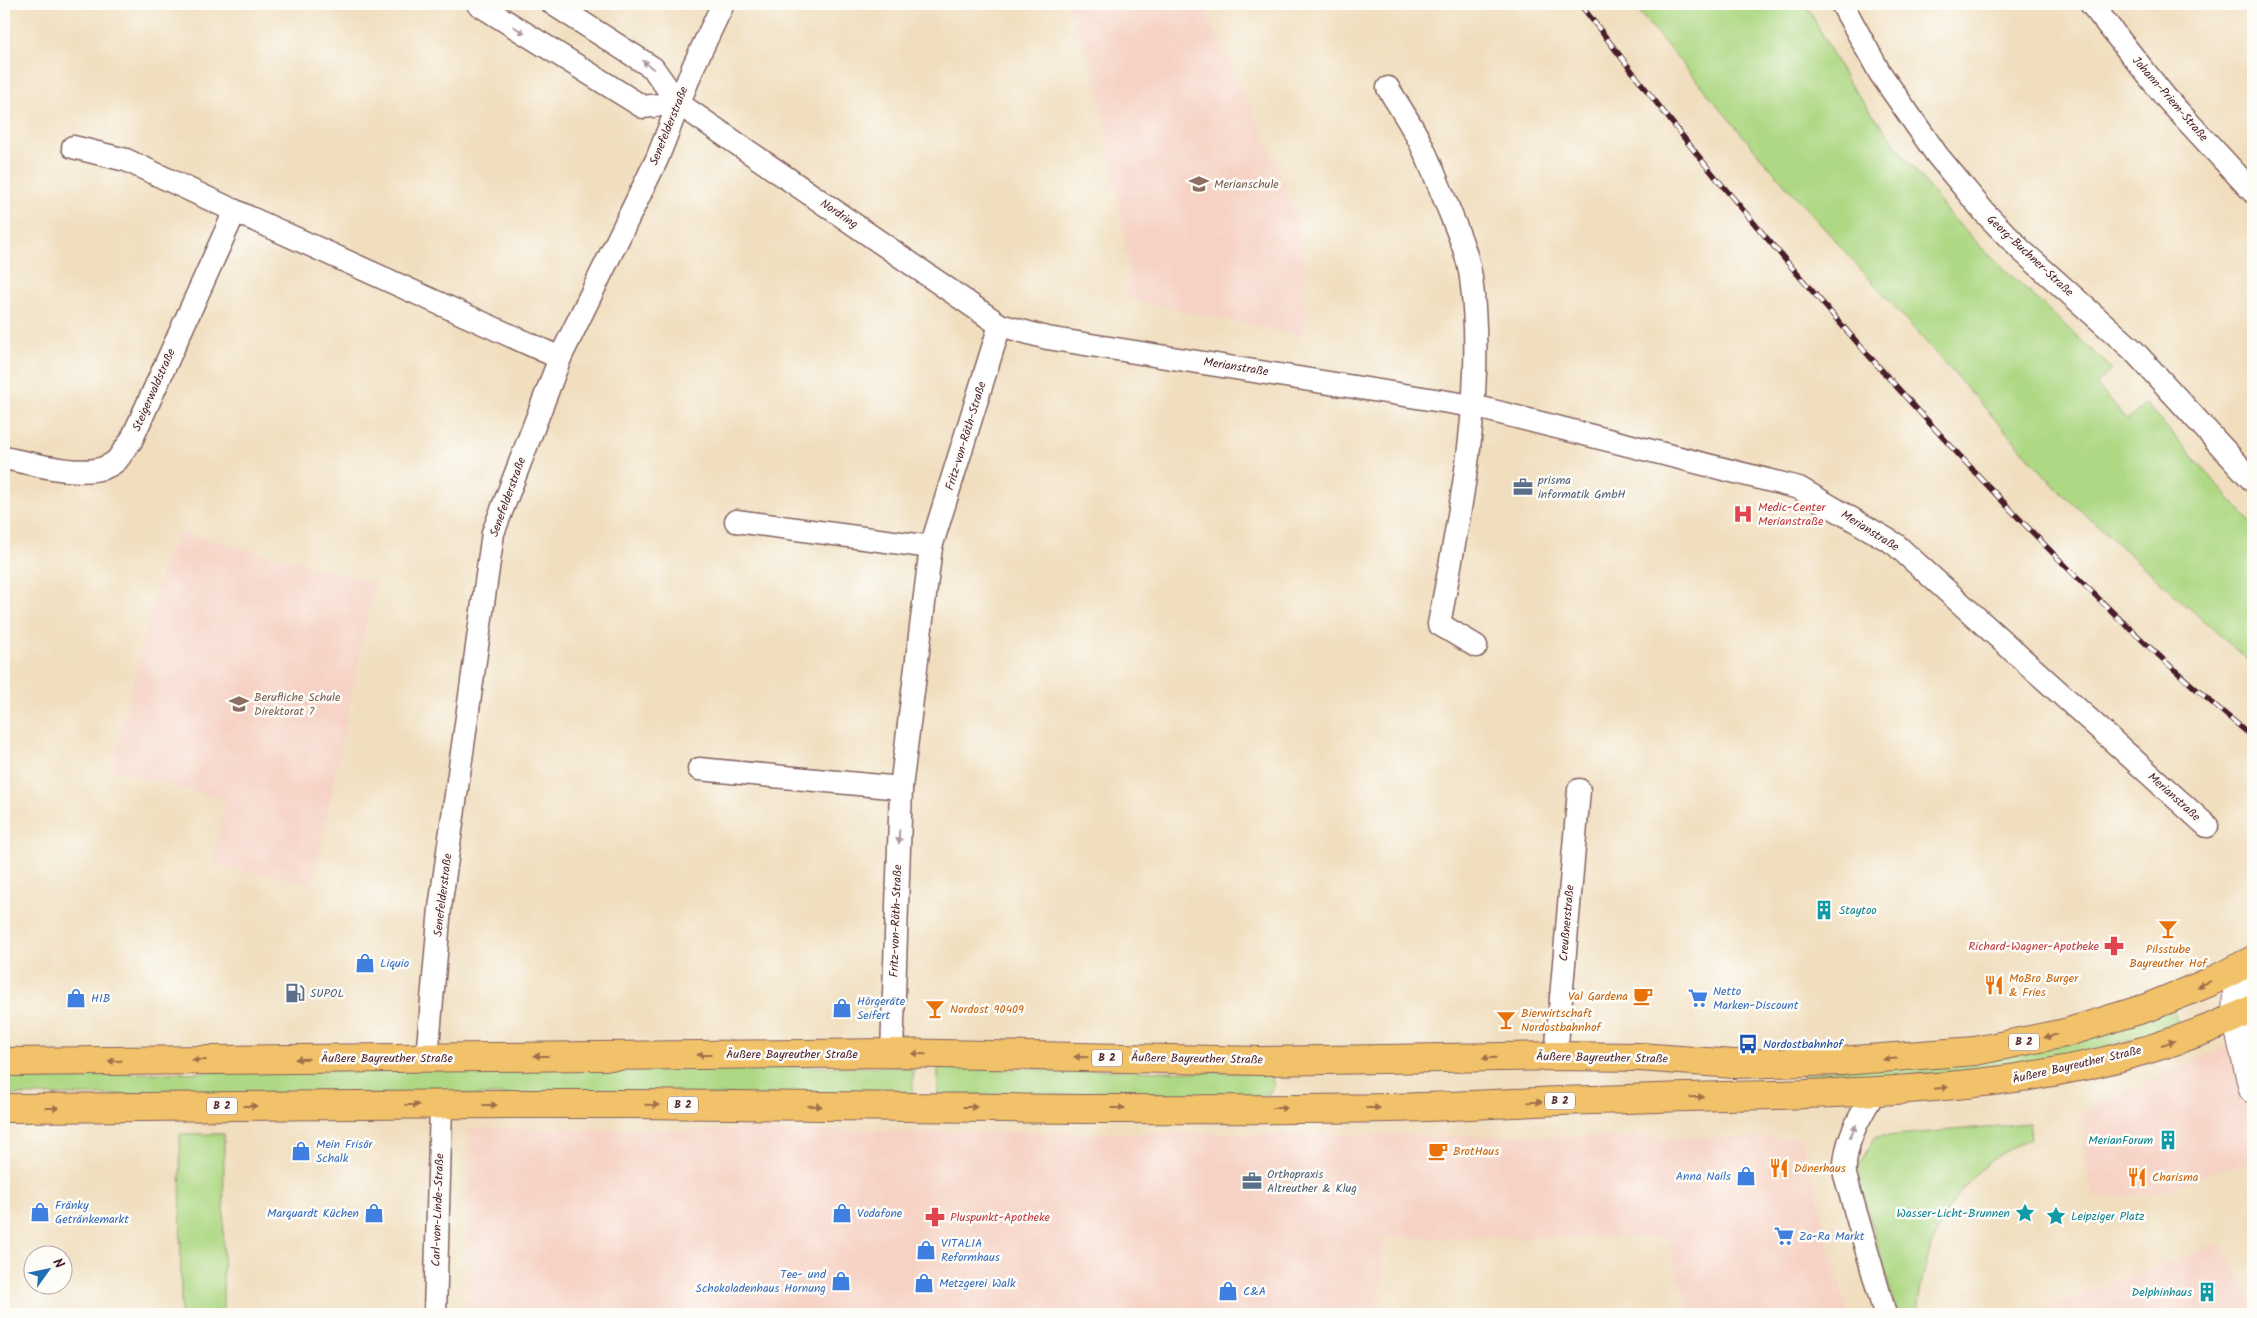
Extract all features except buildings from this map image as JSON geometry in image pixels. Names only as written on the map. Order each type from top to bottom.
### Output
[{"type":"main road","name":"Äußere Bayreuther Straße","points":[[4,1062],[892,1054],[1262,1061],[1639,1056],[1734,1064],[1896,1058],[1975,1051],[2065,1033],[2115,1018],[2210,982],[2252,970]]},
{"type":"main road","name":"Äußere Bayreuther Straße","points":[[4,1108],[441,1105],[1393,1108],[1875,1091],[1972,1085],[2041,1076],[2146,1050],[2191,1035],[2245,1013]]},
{"type":"street","points":[[478,4],[643,107],[678,103]]},
{"type":"street","name":"Nordring","points":[[553,4],[653,68],[678,103],[1000,325]]},
{"type":"street","name":"Senefelderstraße","points":[[427,1058],[440,908],[493,532],[560,358],[657,159],[678,103],[723,4]]},
{"type":"street","name":"Georg-Buchner-Straße","points":[[1842,4],[1880,72],[1937,155],[1984,213],[2021,250],[2133,350],[2253,481]]},
{"type":"street","name":"Johann-Priem-Straße","points":[[2091,4],[2166,98],[2253,192]]},
{"type":"street","points":[[1388,88],[1420,142],[1466,254],[1471,278],[1475,334],[1473,406],[1461,510],[1439,624],[1476,646]]},
{"type":"street","points":[[74,147],[126,160],[560,358]]},
{"type":"street","name":"Steigerwaldstraße","points":[[4,458],[82,471],[99,470],[116,461],[130,441],[235,211]]},
{"type":"street","name":"Merianstraße","points":[[1000,325],[1047,338],[1473,406],[1799,488],[1895,544],[2207,826]]},
{"type":"street","name":"Fritz-von-Röth-Straße","points":[[892,1054],[900,788],[931,547],[1000,325]]},
{"type":"street","points":[[736,521],[931,547]]},
{"type":"street","points":[[699,769],[900,788]]},
{"type":"street","name":"Creußnerstraße","points":[[1556,1056],[1579,790]]},
{"type":"street","points":[[2252,970],[2237,990],[2245,1013],[2253,1089]]},
{"type":"street","points":[[1875,1091],[1848,1139],[1844,1163],[1845,1175],[1885,1314]]},
{"type":"street","name":"Carl-von-Linde-Straße","points":[[435,1314],[441,1105]]},
{"type":"shaded area","name":"Merianschule","points":[[1067,4],[1202,4],[1267,141],[1300,227],[1307,310],[1304,336],[1126,299],[1129,261],[1096,78]]},
{"type":"shaded area","name":"Berufliche Schule Direktorat 7","points":[[178,532],[375,582],[313,884],[212,865],[226,800],[111,769],[163,564]]},
{"type":"shaded area","points":[[2253,1034],[2253,1170],[2243,1166],[2222,1168],[2162,1193],[2094,1198],[2086,1167],[2081,1113]]},
{"type":"shaded area","points":[[469,1128],[1802,1138],[1848,1314],[1690,1314],[1667,1237],[1384,1238],[1380,1314],[467,1314]]},
{"type":"shaded area","points":[[2220,1243],[2253,1302],[2253,1314],[2028,1314]]},
{"type":"green space","points":[[1632,4],[1806,4],[1846,79],[1948,213],[1984,250],[2112,369],[2096,384],[2127,420],[2146,404],[2253,525],[2253,665],[2060,492],[1772,170]]},
{"type":"green space","points":[[2173,1007],[2179,1026],[2092,1051],[2005,1070],[1803,1082],[1802,1075]]},
{"type":"green space","points":[[727,1066],[913,1067],[913,1095],[4,1095],[4,1076],[8,1075]]},
{"type":"green space","points":[[938,1067],[1266,1073],[1272,1078],[1274,1086],[1270,1093],[1261,1096],[938,1095]]},
{"type":"green space","points":[[2029,1123],[2031,1138],[2001,1153],[1979,1171],[1951,1205],[1940,1225],[1925,1267],[1917,1312],[1897,1314],[1856,1169],[1875,1137]]},
{"type":"green space","points":[[180,1134],[224,1134],[223,1314],[181,1314]]},
{"type":"railway","points":[[1580,4],[1722,185],[1922,415],[2022,522],[2118,618],[2184,679],[2253,737]]},
{"type":"place","name":"Merianschule","points":[[1199,184]]},
{"type":"place","name":"prisma informatik GmbH","points":[[1523,487]]},
{"type":"place","name":"Medic-Center Merianstraße","points":[[1743,514]]},
{"type":"place","name":"Berufliche Schule Direktorat 7","points":[[239,704]]},
{"type":"place","name":"Staytoo","points":[[1824,910]]},
{"type":"place","name":"Pilsstube Bayreuther Hof","points":[[2168,929]]},
{"type":"place","name":"Richard-Wagner-Apotheke","points":[[2114,946]]},
{"type":"place","name":"Liquio","points":[[365,963]]},
{"type":"place","name":"MoBro Burger & Fries","points":[[1994,985]]},
{"type":"place","name":"SUPOL","points":[[295,993]]},
{"type":"place","name":"Val Gardena","points":[[1643,996]]},
{"type":"place","name":"HIB","points":[[76,998]]},
{"type":"place","name":"Netto Marken-Discount","points":[[1698,998]]},
{"type":"place","name":"Hörgeräte Seifert","points":[[842,1008]]},
{"type":"place","name":"Nordost 90409","points":[[935,1009]]},
{"type":"place","name":"Bierwirtschaft Nordostbahnhof","points":[[1506,1020]]},
{"type":"place","name":"Nordostbahnhof","points":[[1748,1044]]},
{"type":"place","name":"MerianForum","points":[[2168,1140]]},
{"type":"place","name":"Mein Frisör Schalk","points":[[301,1151]]},
{"type":"place","name":"BrotHaus","points":[[1438,1151]]},
{"type":"place","name":"Dönerhaus","points":[[1779,1168]]},
{"type":"place","name":"Anna Nails","points":[[1746,1176]]},
{"type":"place","name":"Charisma","points":[[2137,1177]]},
{"type":"place","name":"Orthopraxis Altreuther & Klug","points":[[1252,1181]]},
{"type":"place","name":"Fränky Getränkemarkt","points":[[40,1212]]},
{"type":"place","name":"Marquardt Küchen","points":[[374,1213]]},
{"type":"place","name":"Vodafone","points":[[842,1213]]},
{"type":"place","name":"Wasser-Licht-Brunnen","points":[[2025,1213]]},
{"type":"place","name":"Leipziger Platz","points":[[2056,1216]]},
{"type":"place","name":"Pluspunkt-Apotheke","points":[[935,1217]]},
{"type":"place","name":"Za-Ra Markt","points":[[1784,1236]]},
{"type":"place","name":"VITALIA Reformhaus","points":[[926,1250]]},
{"type":"place","name":"Tee- und Schokoladenhaus Hornung","points":[[841,1281]]},
{"type":"place","name":"Metzgerei Walk","points":[[924,1283]]},
{"type":"place","name":"C&A","points":[[1228,1291]]},
{"type":"place","name":"Delphinhaus","points":[[2207,1292]]}]
